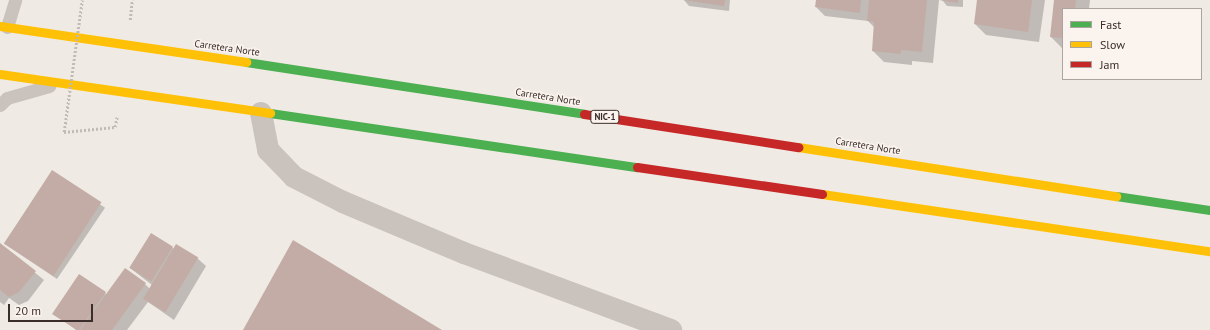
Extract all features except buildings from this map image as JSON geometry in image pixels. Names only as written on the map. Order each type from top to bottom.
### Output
[{"type":"highway","name":"Carretera Norte","points":[[3,27],[234,60],[1210,210]]},
{"type":"highway","points":[[0,74],[1210,252]]},
{"type":"street","points":[[261,113],[268,150],[294,177],[343,202],[464,253],[671,330]]},
{"type":"lane","points":[[3,27],[15,0]]},
{"type":"lane","points":[[0,105],[7,98],[60,83]]},
{"type":"path","points":[[82,0],[64,132],[115,127]]},
{"type":"traffic: fast","points":[[246,62],[584,114]]},
{"type":"traffic: fast","points":[[270,113],[637,167]]},
{"type":"traffic: fast","points":[[1116,196],[1210,210]]},
{"type":"traffic: slow","points":[[0,26],[246,62]]},
{"type":"traffic: slow","points":[[0,74],[270,113]]},
{"type":"traffic: slow","points":[[798,147],[1116,196]]},
{"type":"traffic: slow","points":[[822,194],[1210,251]]},
{"type":"traffic: jam","points":[[584,114],[798,147]]},
{"type":"traffic: jam","points":[[637,167],[822,194]]}]
